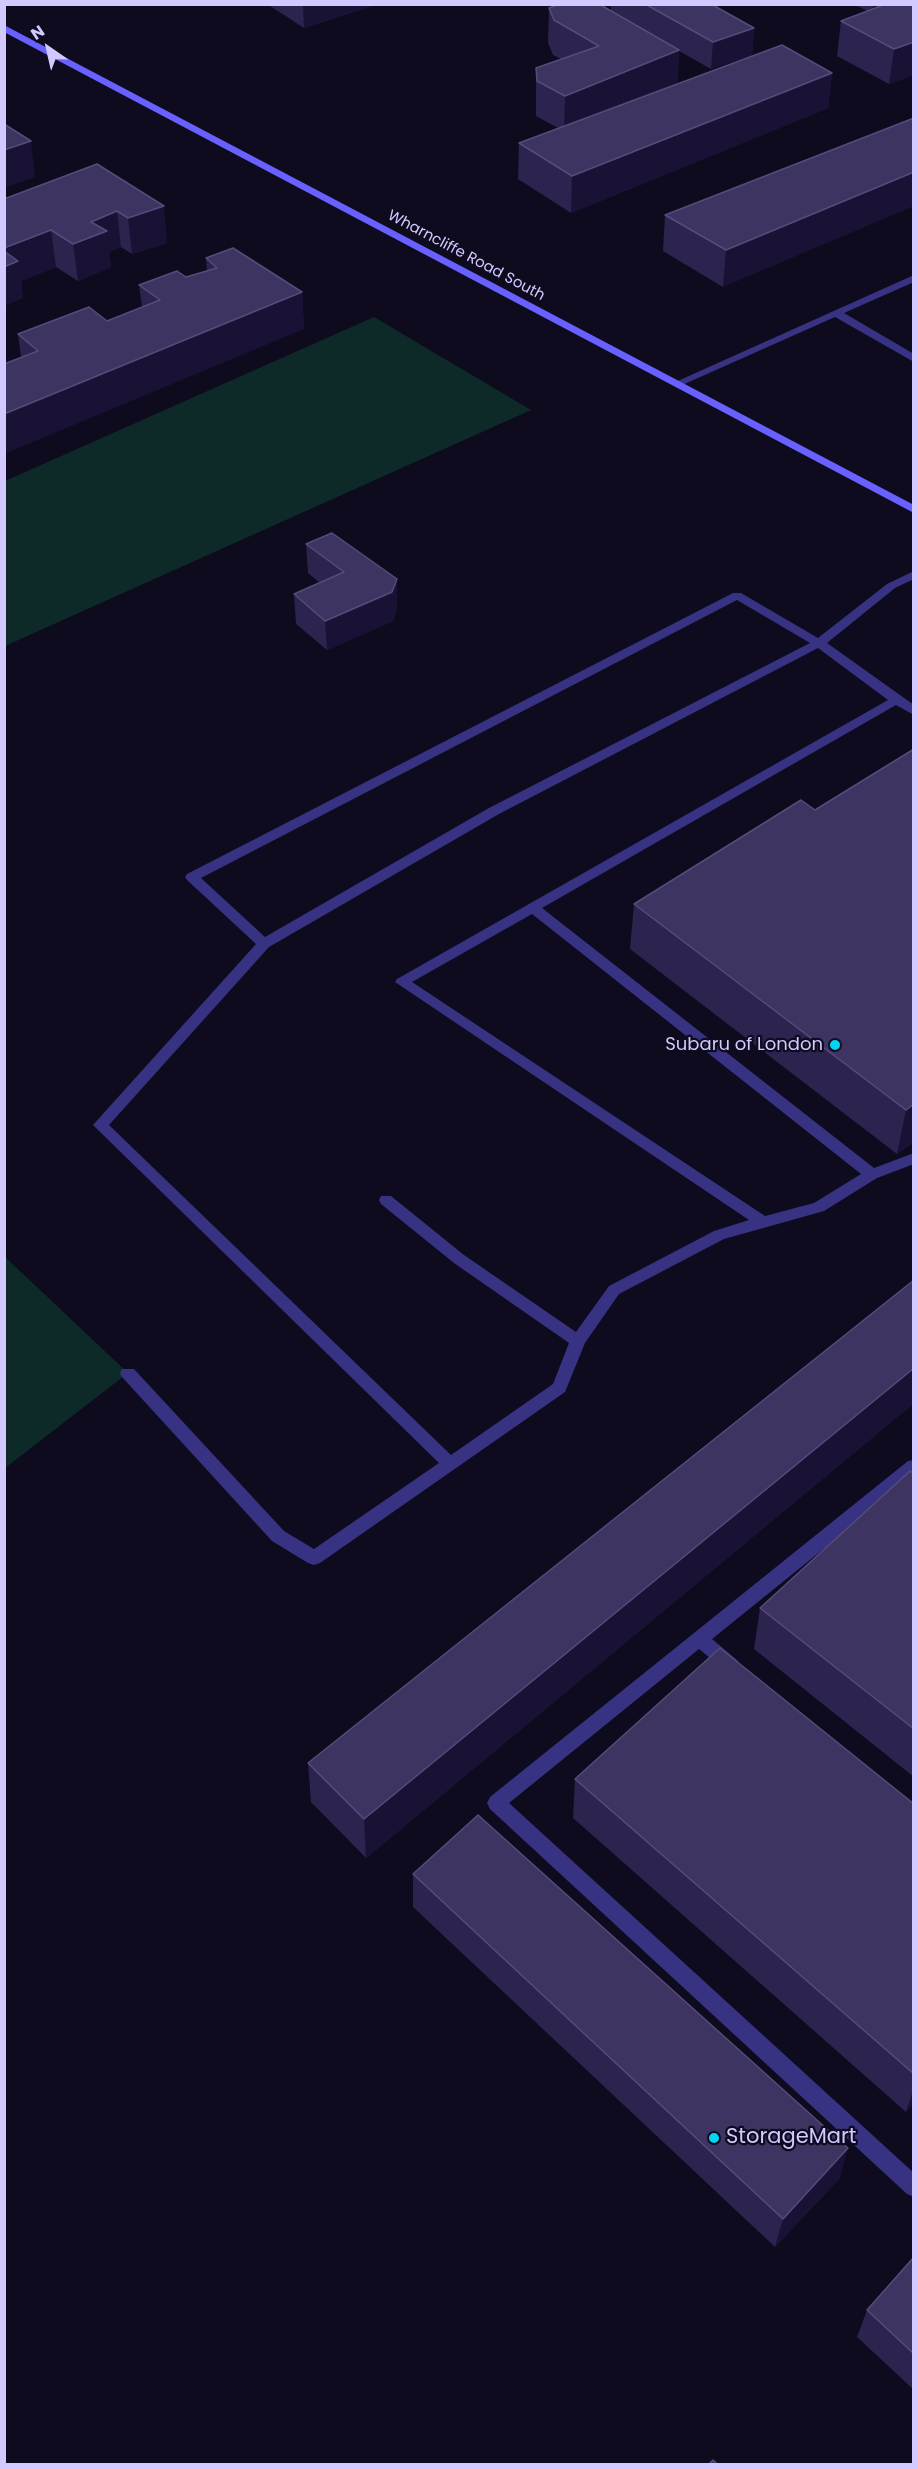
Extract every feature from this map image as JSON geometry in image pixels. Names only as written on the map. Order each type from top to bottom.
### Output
[{"type":"main road","name":"Wharncliffe Road South","points":[[4,28],[914,510]]},
{"type":"lane","points":[[676,384],[914,278]]},
{"type":"lane","points":[[836,313],[914,359]]},
{"type":"lane","points":[[450,1464],[100,1125],[264,944],[494,811],[819,643],[891,586],[914,574]]},
{"type":"lane","points":[[264,944],[192,877],[737,595],[819,643],[914,711]]},
{"type":"lane","points":[[763,1222],[402,982],[896,700]]},
{"type":"lane","points":[[533,908],[872,1174]]},
{"type":"lane","points":[[128,1373],[278,1536],[314,1558],[559,1388],[578,1341],[614,1290],[719,1235],[819,1207],[872,1174],[914,1158]]},
{"type":"lane","points":[[386,1200],[459,1259],[578,1341]]},
{"type":"lane","points":[[910,1475],[496,1803],[910,2178]]},
{"type":"lane","points":[[700,1640],[747,1678]]},
{"type":"green space","points":[[374,317],[531,410],[5,646],[5,481]]},
{"type":"green space","points":[[4,1256],[128,1373],[5,1468],[4,1468]]},
{"type":"building","points":[[560,4],[599,4],[679,50],[565,96],[537,81],[536,68],[599,46],[554,20],[549,8]]},
{"type":"building","points":[[645,4],[711,4],[754,28],[713,42]]},
{"type":"building","points":[[886,4],[914,4],[914,42],[894,49],[841,21]]},
{"type":"building","points":[[782,45],[832,73],[572,176],[519,143]]},
{"type":"building","points":[[914,118],[914,172],[726,250],[665,215]]},
{"type":"building","points":[[4,124],[31,141],[4,150]]},
{"type":"building","points":[[97,164],[164,206],[128,218],[117,211],[91,222],[107,231],[73,244],[51,230],[4,248],[4,199]]},
{"type":"building","points":[[233,248],[302,292],[4,414],[4,364],[38,351],[18,334],[89,307],[107,321],[160,300],[139,285],[177,271],[186,277],[217,268],[206,258]]},
{"type":"building","points":[[4,251],[18,261],[4,267]]},
{"type":"building","points":[[332,533],[397,579],[392,592],[325,621],[294,594],[344,572],[306,544]]},
{"type":"building","name":"Subaru of London","points":[[914,749],[914,1104],[906,1110],[634,904],[801,800],[815,810]]},
{"type":"building","points":[[914,1280],[914,1368],[364,1819],[308,1763]]},
{"type":"building","points":[[910,1471],[914,1474],[914,1729],[760,1608]]},
{"type":"building","points":[[720,1648],[914,1804],[914,2074],[575,1779]]},
{"type":"building","points":[[478,1815],[848,2148],[783,2219],[413,1874]]},
{"type":"building","points":[[914,2257],[914,2354],[867,2310]]},
{"type":"place","name":"Subaru of London","points":[[835,1045]]},
{"type":"place","name":"StorageMart","points":[[714,2138]]}]
